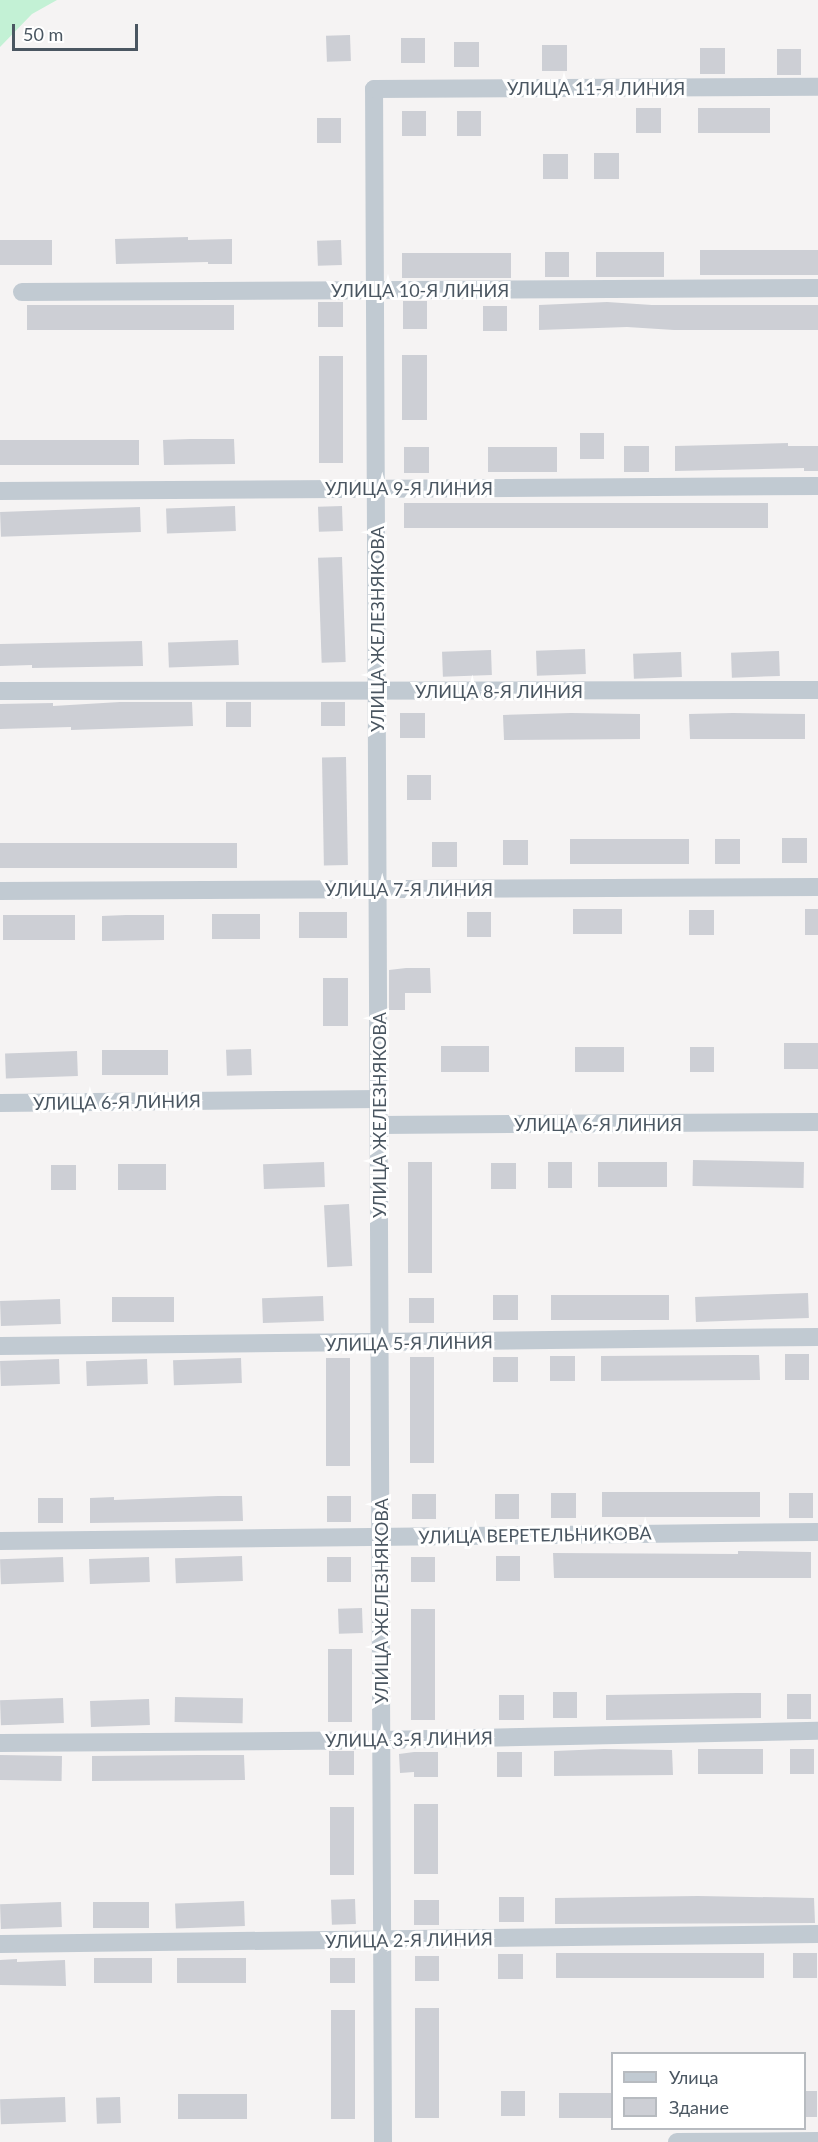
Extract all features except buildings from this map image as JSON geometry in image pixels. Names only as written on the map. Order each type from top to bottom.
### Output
[{"type":"street","name":"УЛИЦА 11-Я ЛИНИЯ","points":[[374,89],[818,87]]},
{"type":"street","name":"УЛИЦА ЖЕЛЕЗНЯКОВА","points":[[374,89],[383,2142]]},
{"type":"street","name":"УЛИЦА 10-Я ЛИНИЯ","points":[[22,292],[818,288]]},
{"type":"street","name":"УЛИЦА 9-Я ЛИНИЯ","points":[[0,491],[818,486]]},
{"type":"street","name":"УЛИЦА 8-Я ЛИНИЯ","points":[[0,691],[818,690]]},
{"type":"street","name":"УЛИЦА 7-Я ЛИНИЯ","points":[[0,891],[818,886]]},
{"type":"street","name":"УЛИЦА 6-Я ЛИНИЯ","points":[[0,1103],[379,1099]]},
{"type":"street","name":"УЛИЦА 6-Я ЛИНИЯ","points":[[379,1125],[818,1122]]},
{"type":"street","name":"УЛИЦА 5-Я ЛИНИЯ","points":[[0,1346],[818,1337]]},
{"type":"street","name":"УЛИЦА ВЕРЕТЕЛЬНИКОВА","points":[[0,1541],[818,1532]]},
{"type":"street","name":"УЛИЦА 3-Я ЛИНИЯ","points":[[0,1743],[382,1740],[818,1731]]},
{"type":"street","name":"УЛИЦА 2-Я ЛИНИЯ","points":[[0,1944],[818,1934]]},
{"type":"street","points":[[677,2142],[818,2141]]},
{"type":"green space","points":[[0,0],[57,0],[32,14],[0,47]]}]
